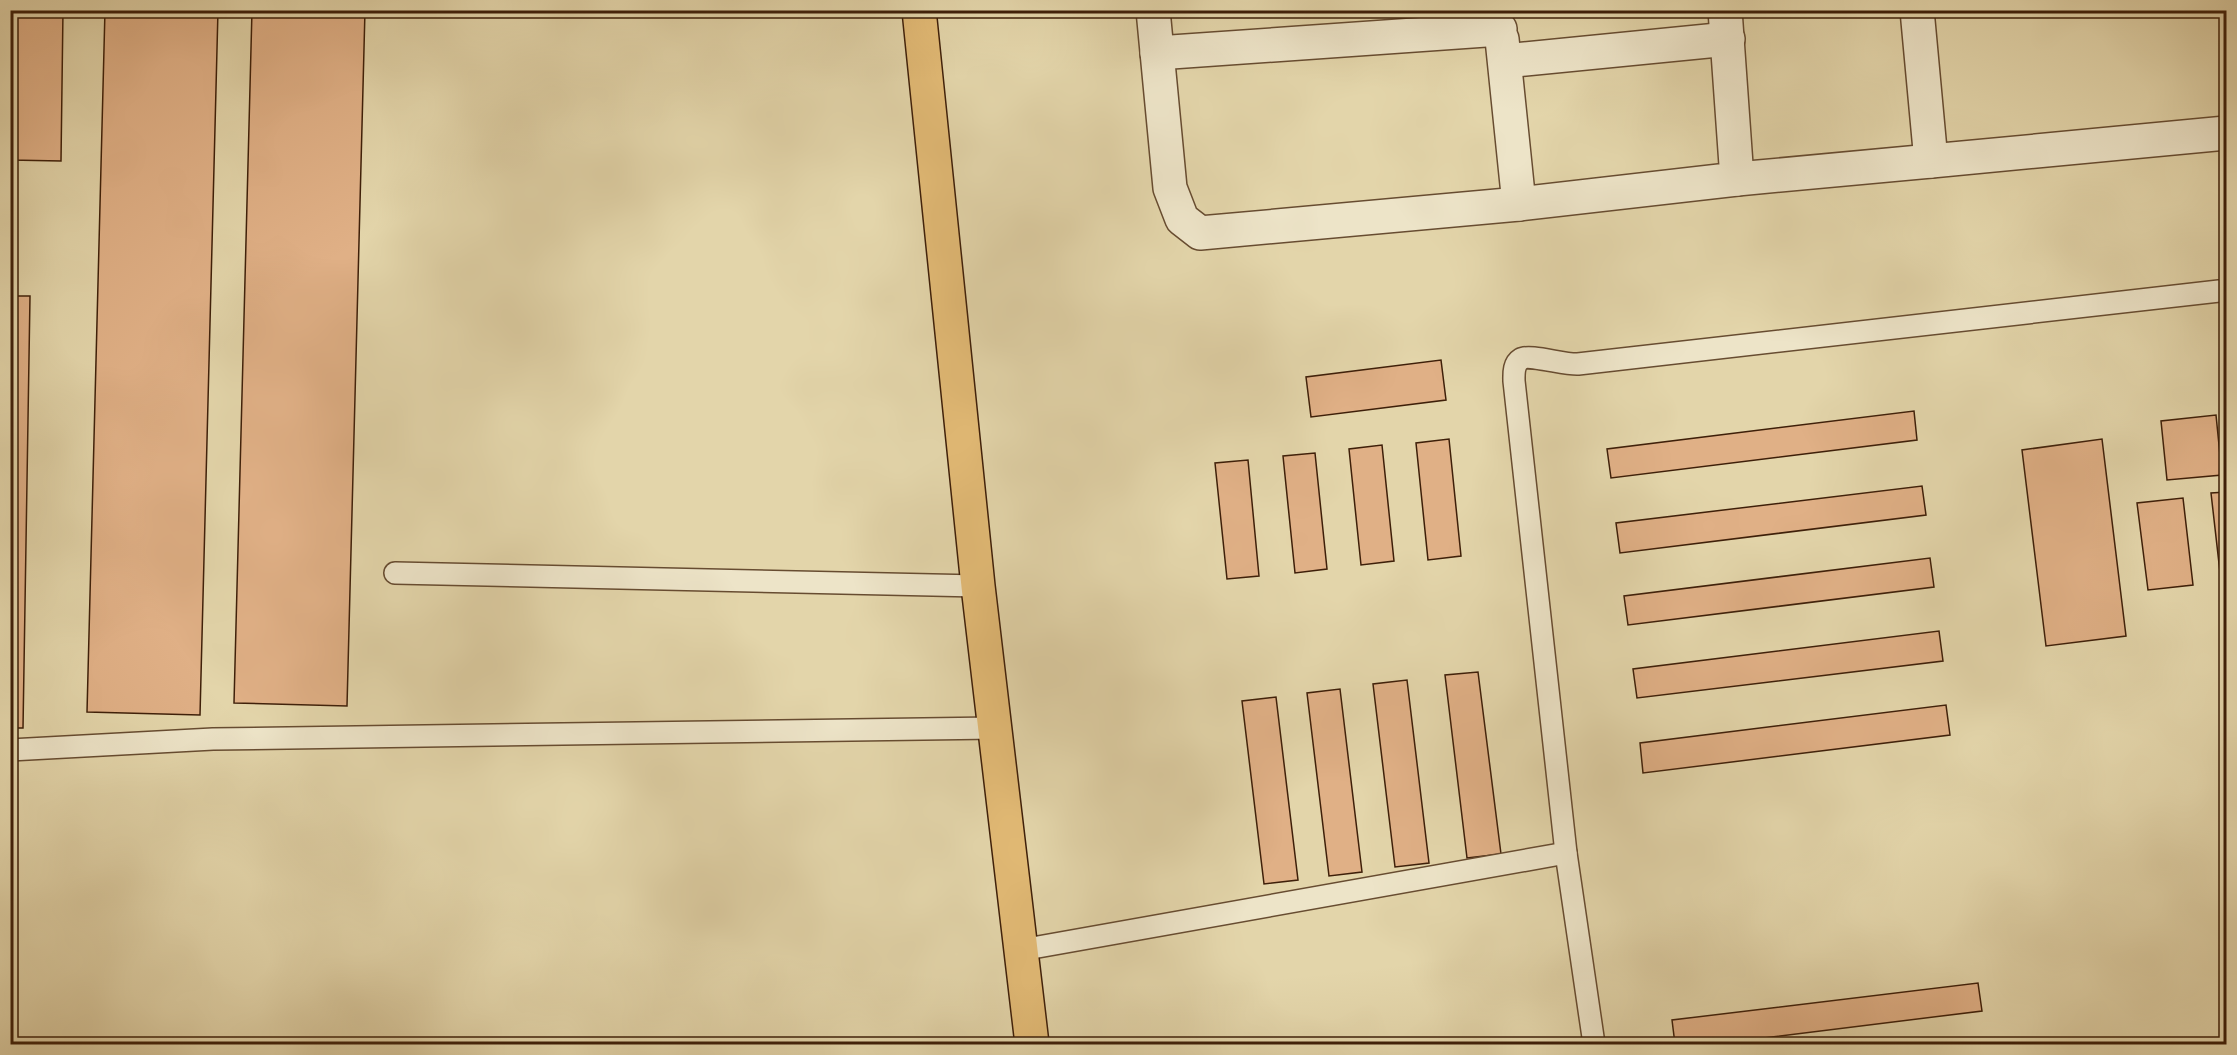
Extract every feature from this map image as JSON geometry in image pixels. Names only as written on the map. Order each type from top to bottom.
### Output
[{"type":"main road","points":[[919,10],[978,586],[1032,1044]]},
{"type":"street","points":[[1153,10],[1170,188],[1182,219],[1200,233],[1519,204],[1737,179],[2226,133]]},
{"type":"street","points":[[1917,10],[1931,162]]},
{"type":"street","points":[[1157,53],[1501,34],[1727,25],[1737,179]]},
{"type":"street","points":[[1501,34],[1519,204]]},
{"type":"lane","points":[[1594,1044],[1566,853],[1514,381],[1514,370],[1521,359],[1529,357],[1578,364],[2219,291]]},
{"type":"lane","points":[[395,573],[978,586]]},
{"type":"lane","points":[[10,750],[213,739],[995,728]]},
{"type":"lane","points":[[1021,950],[1566,853]]},
{"type":"building","points":[[10,10],[63,10],[61,161],[10,160]]},
{"type":"building","points":[[105,10],[218,10],[200,715],[87,712]]},
{"type":"building","points":[[252,10],[365,10],[347,706],[234,703]]},
{"type":"building","points":[[10,296],[30,296],[23,728],[10,728]]},
{"type":"building","points":[[1441,360],[1446,400],[1311,417],[1306,377]]},
{"type":"building","points":[[1914,411],[1917,440],[1611,478],[1607,449]]},
{"type":"building","points":[[2216,415],[2222,475],[2167,480],[2161,421]]},
{"type":"building","points":[[1449,439],[1461,556],[1428,560],[1416,443]]},
{"type":"building","points":[[2102,439],[2126,636],[2046,646],[2022,450]]},
{"type":"building","points":[[1382,445],[1394,561],[1361,565],[1349,449]]},
{"type":"building","points":[[1315,453],[1327,569],[1295,573],[1283,456]]},
{"type":"building","points":[[1248,460],[1259,576],[1227,579],[1215,463]]},
{"type":"building","points":[[1922,486],[1926,515],[1620,553],[1616,523]]},
{"type":"building","points":[[2226,492],[2226,580],[2221,581],[2211,493]]},
{"type":"building","points":[[2183,498],[2193,585],[2148,590],[2137,503]]},
{"type":"building","points":[[1930,558],[1934,587],[1628,625],[1624,596]]},
{"type":"building","points":[[1939,631],[1943,661],[1637,698],[1633,669]]},
{"type":"building","points":[[1478,672],[1501,854],[1467,858],[1445,675]]},
{"type":"building","points":[[1407,680],[1429,863],[1395,867],[1373,684]]},
{"type":"building","points":[[1340,689],[1362,872],[1329,876],[1307,693]]},
{"type":"building","points":[[1276,697],[1298,880],[1264,884],[1242,701]]},
{"type":"building","points":[[1946,705],[1950,735],[1643,773],[1640,743]]},
{"type":"building","points":[[1978,983],[1982,1011],[1715,1044],[1675,1044],[1672,1020]]}]
